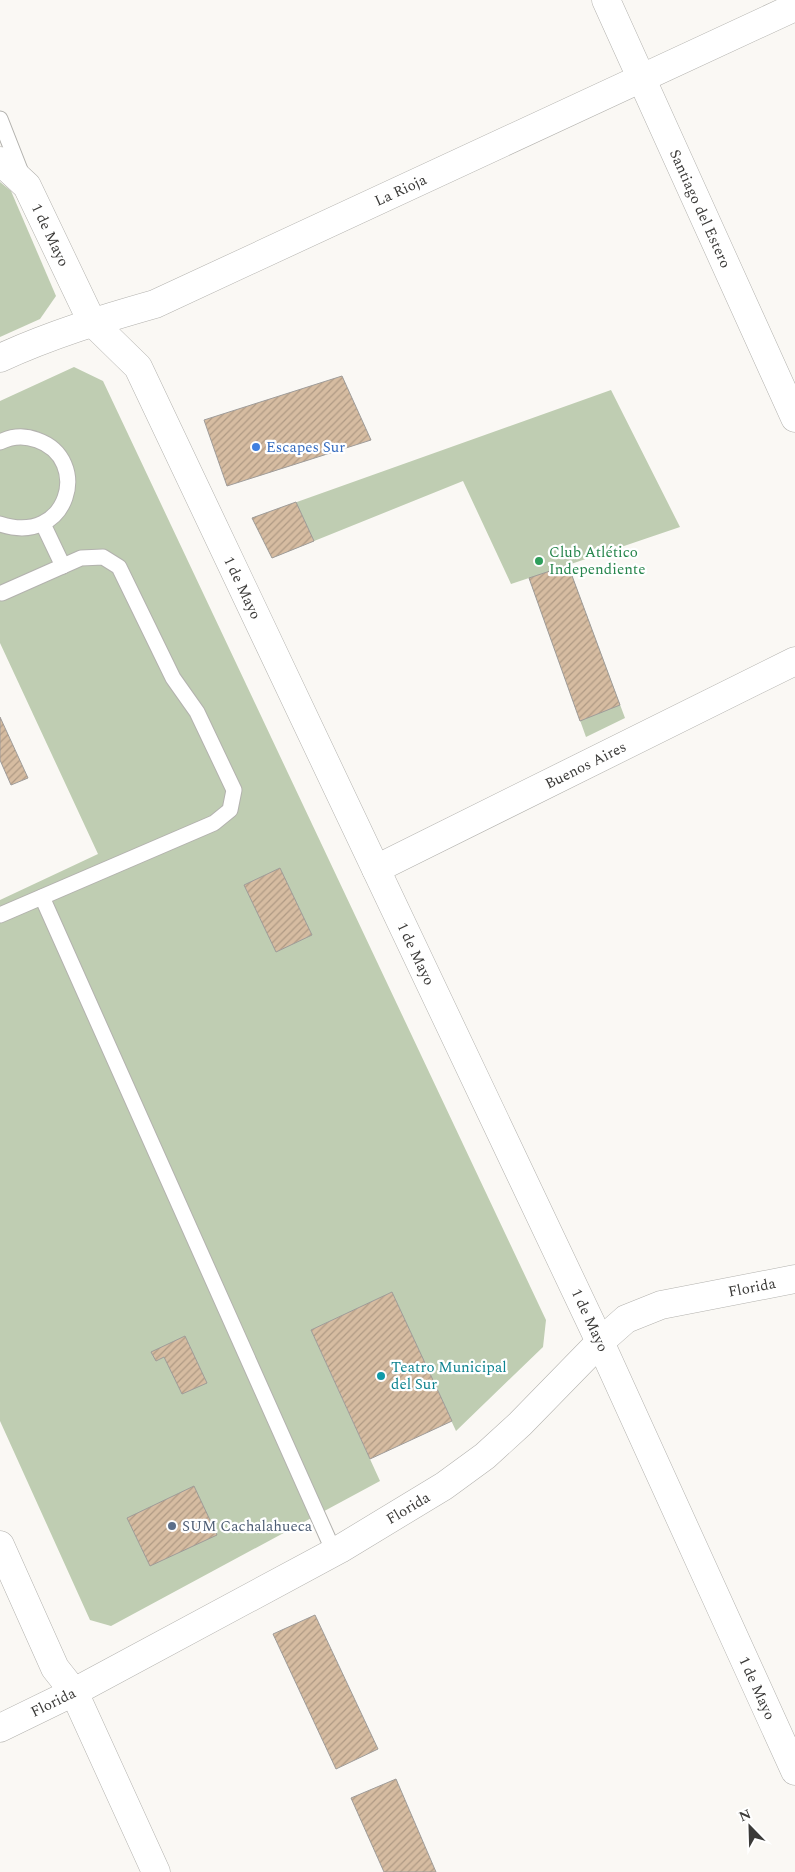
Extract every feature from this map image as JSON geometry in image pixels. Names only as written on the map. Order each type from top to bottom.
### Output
[{"type":"street","name":"Santiago del Estero","points":[[606,0],[795,418]]},
{"type":"street","name":"La Rioja","points":[[0,358],[33,343],[92,322],[155,304],[795,7]]},
{"type":"street","name":"1 de Mayo","points":[[0,161],[26,186],[92,322],[138,366],[600,1342],[795,1771]]},
{"type":"street","name":"Buenos Aires","points":[[376,869],[795,661]]},
{"type":"street","name":"Florida","points":[[0,1728],[74,1692],[334,1552],[444,1486],[485,1456],[520,1424],[600,1342],[626,1320],[661,1304],[795,1279]]},
{"type":"street","points":[[0,1545],[56,1668],[74,1692],[156,1872]]},
{"type":"lane","points":[[0,119],[26,186]]},
{"type":"lane","points":[[0,524],[14,529],[29,529],[42,524],[54,515],[63,504],[68,476],[63,462],[55,450],[43,442],[30,437],[16,436],[1,440]]},
{"type":"lane","points":[[42,524],[63,566]]},
{"type":"lane","points":[[0,915],[214,823],[230,810],[234,790],[198,712],[173,678],[119,567],[103,558],[81,558],[2,593]]},
{"type":"lane","points":[[42,897],[334,1552]]},
{"type":"green space","points":[[0,182],[11,191],[56,296],[40,319],[0,337]]},
{"type":"green space","points":[[74,367],[103,381],[546,1320],[543,1347],[456,1431],[392,1293],[311,1330],[380,1481],[111,1626],[90,1620],[0,1421],[0,900],[98,854],[0,643],[0,401]]},
{"type":"green space","name":"Club Atlético Independiente","points":[[611,390],[680,527],[568,565],[625,718],[586,737],[529,578],[511,584],[463,481],[272,558],[252,518]]},
{"type":"building","points":[[342,376],[371,440],[227,486],[204,420]]},
{"type":"building","points":[[296,502],[314,541],[272,558],[252,518]]},
{"type":"building","points":[[568,565],[620,705],[580,721],[529,578]]},
{"type":"building","points":[[0,717],[28,778],[11,785],[0,760]]},
{"type":"building","points":[[280,868],[312,935],[276,952],[244,885]]},
{"type":"building","name":"Teatro Municipal del Sur","points":[[392,1292],[452,1421],[370,1459],[311,1330]]},
{"type":"building","points":[[185,1336],[207,1383],[182,1394],[164,1357],[156,1361],[151,1352]]},
{"type":"building","name":"SUM Cachalahueca","points":[[194,1486],[217,1535],[150,1566],[127,1518]]},
{"type":"building","points":[[315,1615],[378,1749],[336,1769],[273,1634]]},
{"type":"building","points":[[396,1779],[436,1872],[384,1872],[351,1798]]},
{"type":"place","name":"Escapes Sur","points":[[256,447]]},
{"type":"place","name":"Club Atlético Independiente","points":[[539,561]]},
{"type":"place","name":"Teatro Municipal del Sur","points":[[381,1376]]},
{"type":"place","name":"SUM Cachalahueca","points":[[172,1526]]}]
